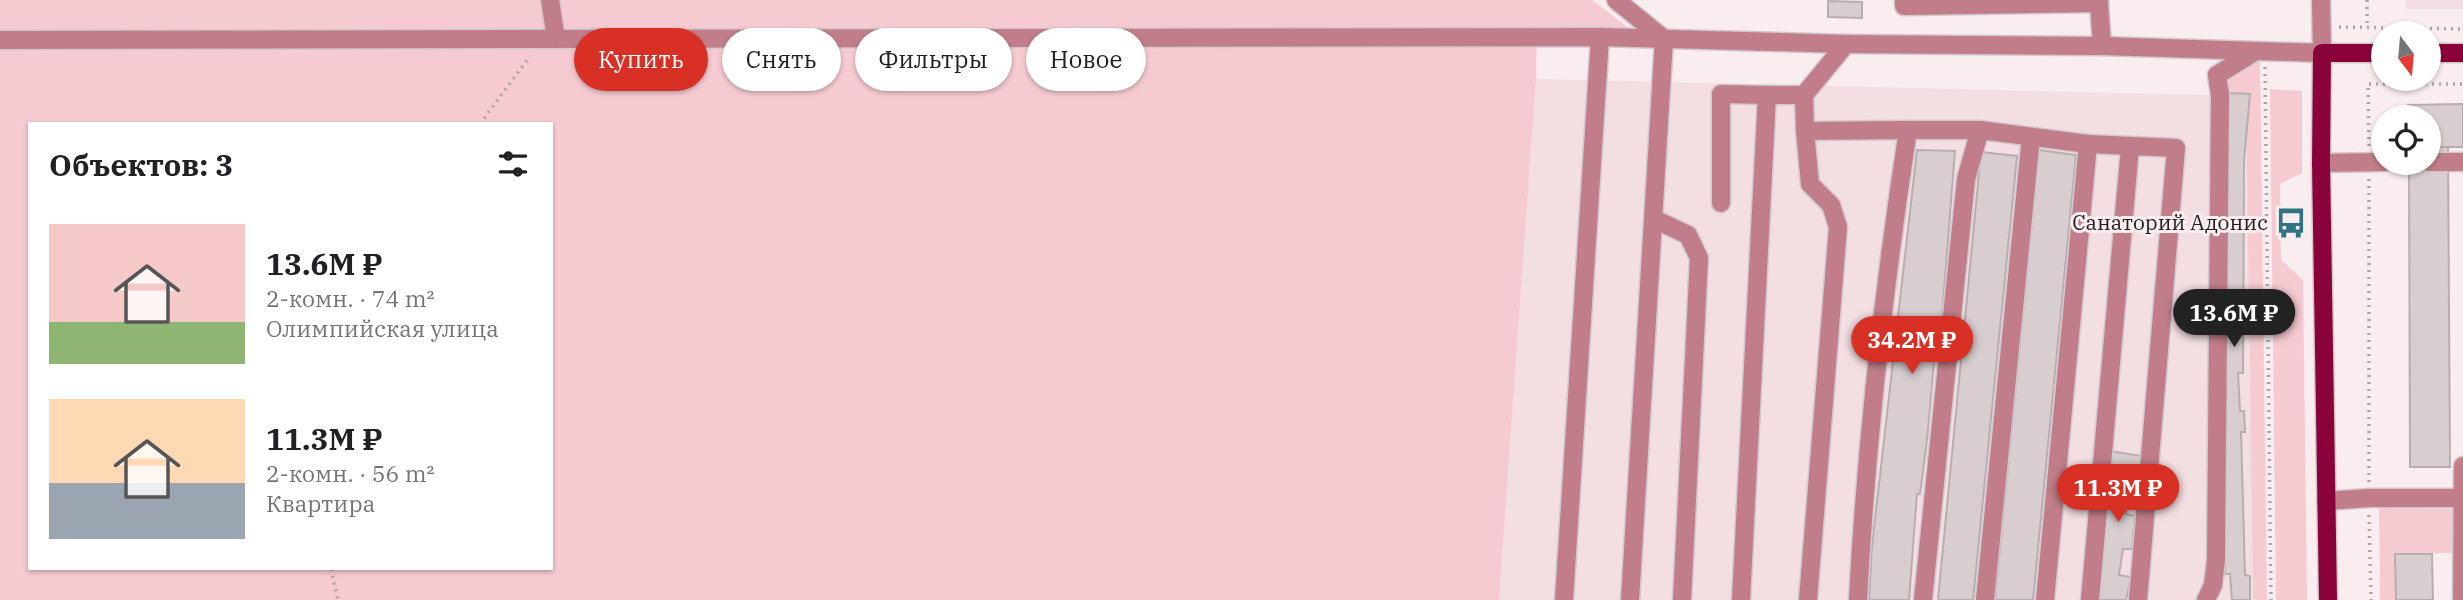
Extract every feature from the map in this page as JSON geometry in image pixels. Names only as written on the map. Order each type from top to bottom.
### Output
[{"type":"main road","points":[[2328,600],[2321,163],[2322,53],[2371,53]]},
{"type":"main road","points":[[2441,53],[2463,53]]},
{"type":"street","points":[[549,39],[550,0]]},
{"type":"street","points":[[1616,0],[1664,39]]},
{"type":"street","points":[[1904,0],[1904,6],[2099,1],[2102,46]]},
{"type":"street","points":[[0,40],[1600,37],[1846,44],[2102,46],[2322,53],[2321,0]]},
{"type":"street","points":[[1564,600],[1600,37]]},
{"type":"street","points":[[1630,600],[1664,39]]},
{"type":"street","points":[[1808,600],[1838,227],[1831,205],[1810,184],[1804,95],[1846,44]]},
{"type":"street","points":[[2212,595],[2216,560],[2220,95],[2217,75],[2259,52]]},
{"type":"street","points":[[1721,204],[1721,94],[1804,95]]},
{"type":"street","points":[[1741,600],[1767,95]]},
{"type":"street","points":[[1805,131],[1980,130],[2088,144],[2176,148],[2138,600]]},
{"type":"street","points":[[1923,600],[1966,179],[1980,130]]},
{"type":"street","points":[[1858,600],[1863,495],[1896,210],[1908,131]]},
{"type":"street","points":[[1985,600],[2031,137]]},
{"type":"street","points":[[2045,600],[2088,144]]},
{"type":"street","points":[[2090,600],[2130,147]]},
{"type":"street","points":[[2321,163],[2371,162]]},
{"type":"street","points":[[2441,162],[2463,162]]},
{"type":"street","points":[[1654,219],[1688,235],[1699,258],[1682,600]]},
{"type":"street","points":[[2462,600],[2463,466]]},
{"type":"street","points":[[2326,501],[2462,498]]},
{"type":"path","points":[[2367,0],[2367,28]]},
{"type":"path","points":[[2322,27],[2463,29]]},
{"type":"path","points":[[482,122],[549,39]]},
{"type":"path","points":[[2259,52],[2272,600]]},
{"type":"path","points":[[2371,113],[2368,84],[2463,84]]},
{"type":"path","points":[[2371,600],[2369,498],[2376,175]]},
{"type":"path","points":[[331,570],[338,600]]},
{"type":"shaded area","points":[[0,0],[1592,0],[1630,29],[1537,28],[1536,79],[1499,600],[0,600]]},
{"type":"shaded area","points":[[2406,0],[2463,0],[2463,9],[2406,9]]},
{"type":"shaded area","points":[[2251,60],[2260,62],[2267,600],[2253,600],[2246,96],[2224,90],[2224,78]]},
{"type":"shaded area","points":[[1536,79],[2246,96],[2253,600],[1499,600]]},
{"type":"shaded area","points":[[2270,89],[2302,91],[2302,173],[2280,184],[2281,260],[2303,280],[2307,600],[2276,600]]},
{"type":"shaded area","points":[[2379,508],[2454,509],[2455,553],[2395,554],[2396,600],[2380,600]]},
{"type":"building","points":[[1828,1],[1862,2],[1862,18],[1828,17]]},
{"type":"building","points":[[2229,93],[2250,94],[2244,161],[2243,373],[2238,373],[2240,411],[2244,411],[2245,432],[2241,432],[2245,575],[2250,576],[2250,600],[2232,600],[2230,574],[2225,574],[2220,391]]},
{"type":"building","points":[[2463,104],[2463,147],[2441,147],[2441,105],[2408,105]]},
{"type":"building","points":[[2441,147],[2448,147],[2450,467],[2410,467],[2409,175],[2441,175]]},
{"type":"building","points":[[1917,150],[1955,151],[1940,340],[1936,340],[1927,440],[1920,494],[1917,494],[1909,600],[1869,600],[1872,546]]},
{"type":"building","points":[[2039,150],[2076,155],[2033,600],[1995,600]]},
{"type":"building","points":[[1981,152],[2017,156],[1973,600],[1938,600]]},
{"type":"building","points":[[2109,451],[2142,456],[2138,495],[2127,493],[2126,514],[2135,516],[2132,549],[2123,549],[2119,575],[2131,577],[2126,600],[2097,600]]},
{"type":"building","points":[[2395,554],[2432,554],[2433,600],[2396,600]]},
{"type":"place","name":"Санаторий Адонис","points":[[2291,223]]}]
